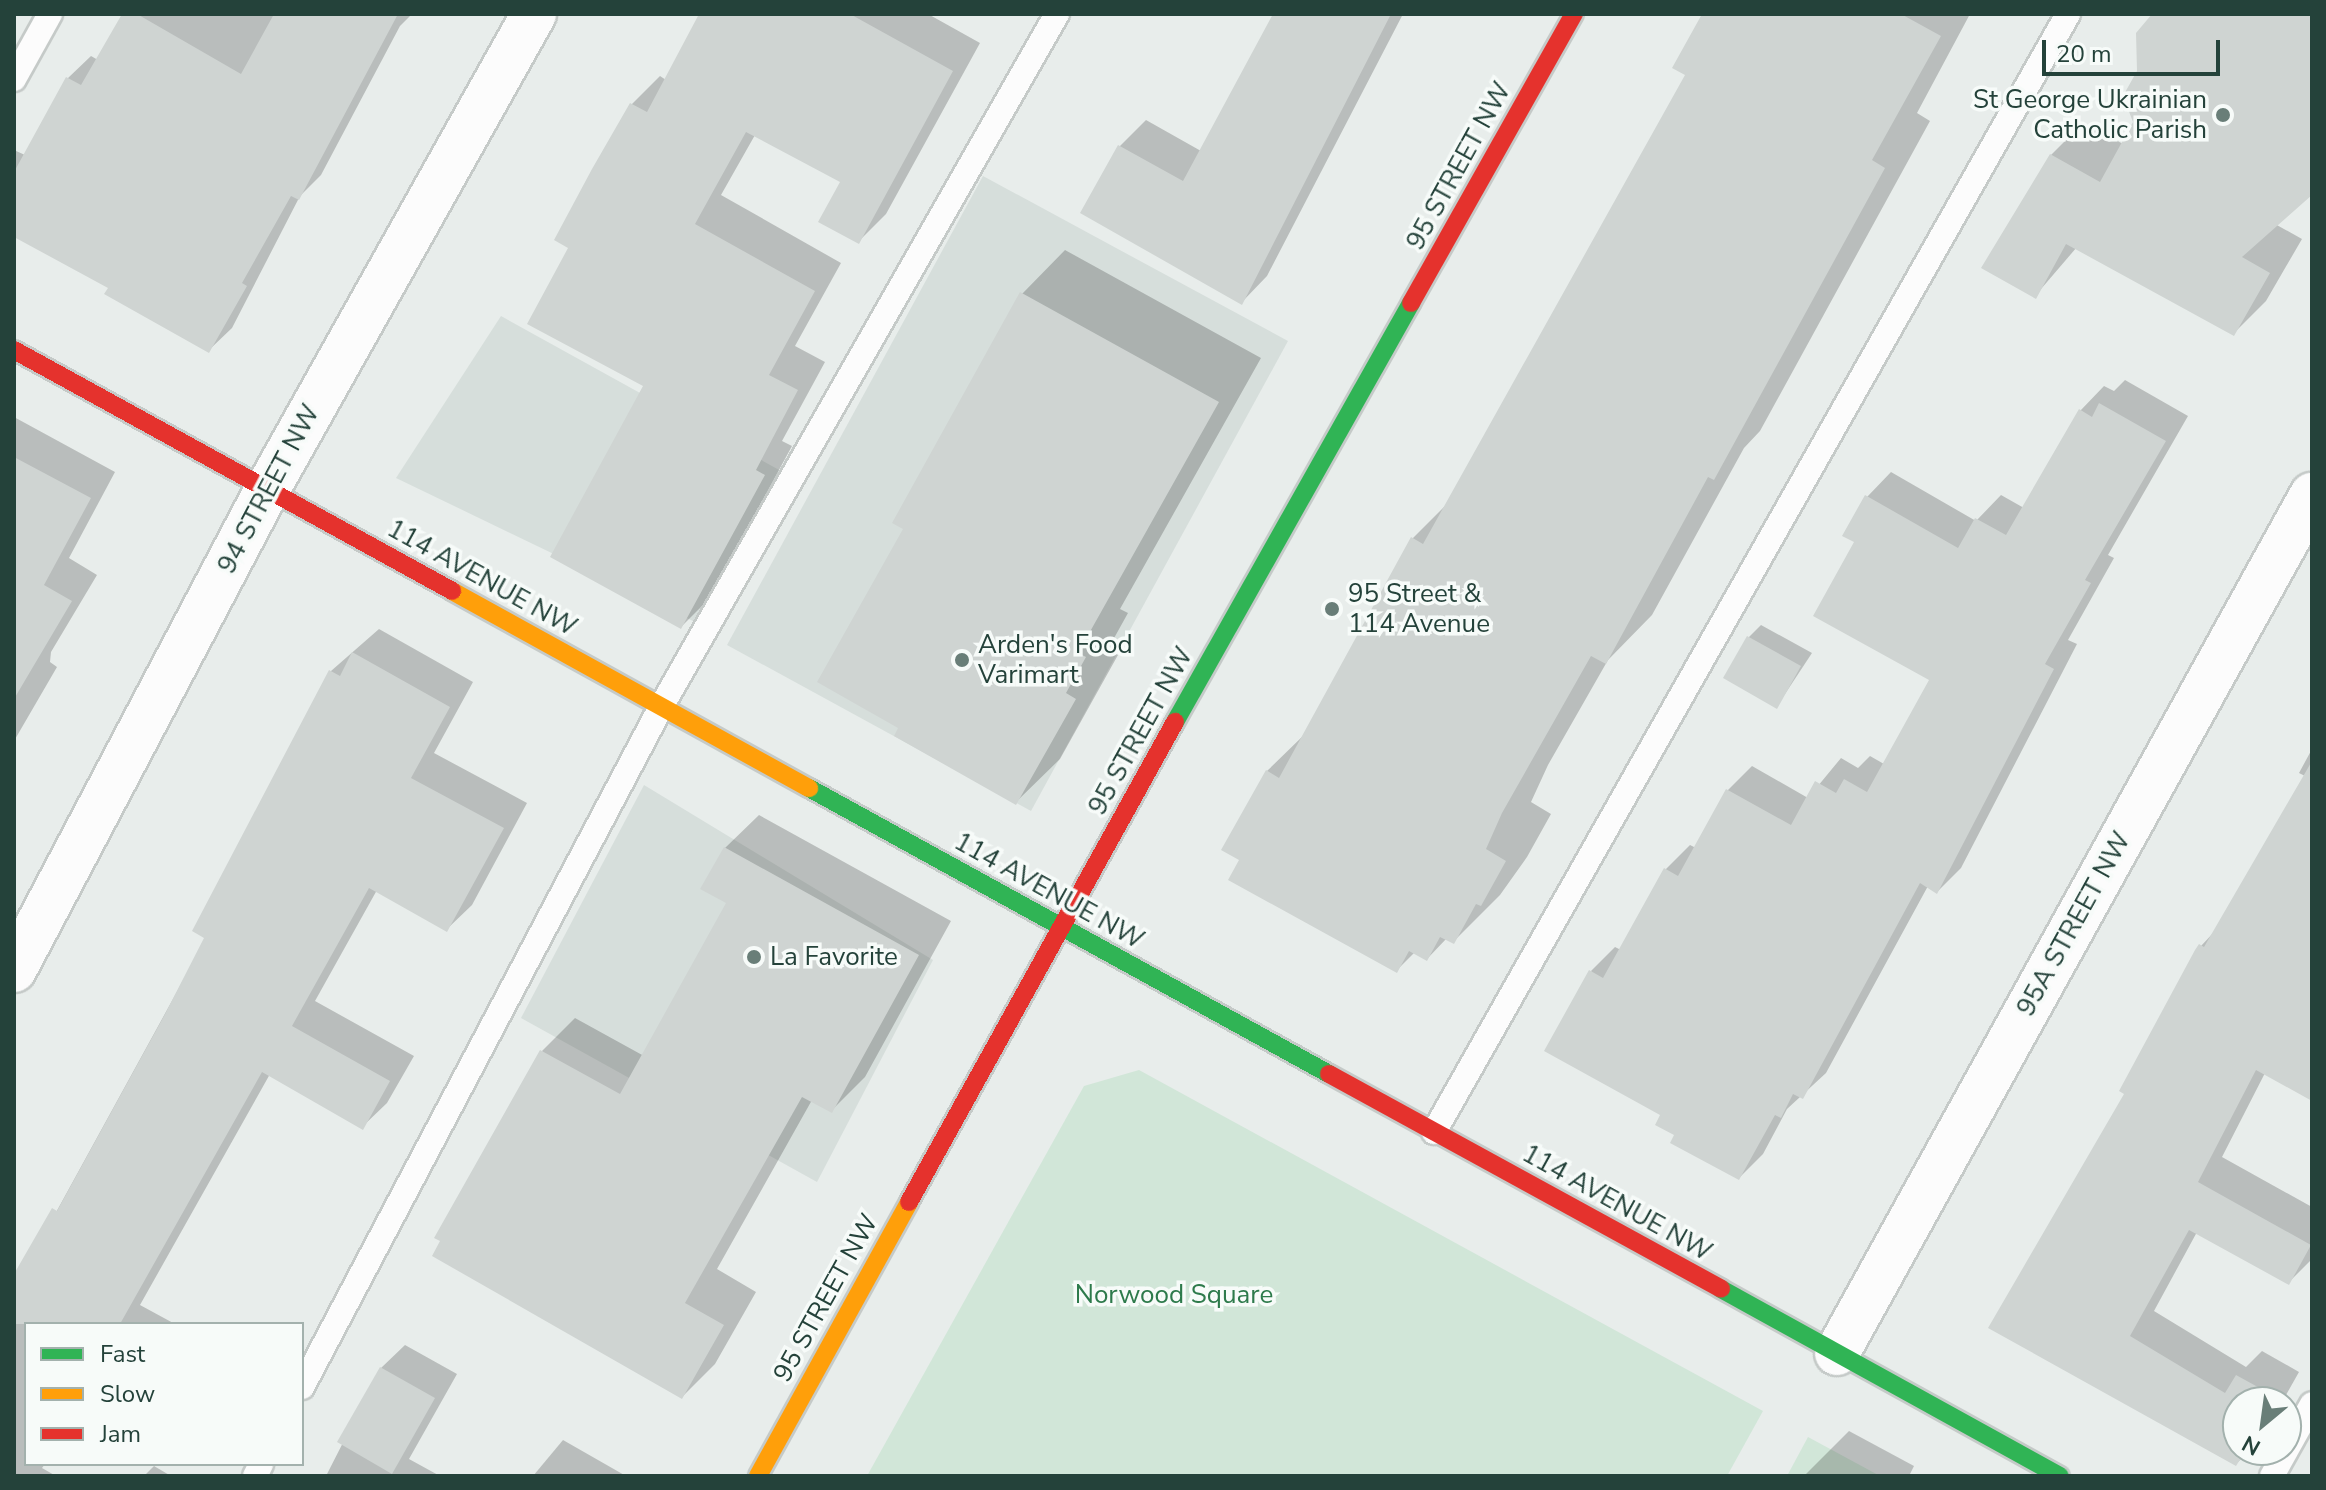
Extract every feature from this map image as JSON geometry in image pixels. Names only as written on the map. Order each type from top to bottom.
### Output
[{"type":"street","name":"94 STREET NW","points":[[14,970],[267,490],[534,14]]},
{"type":"street","name":"95 STREET NW","points":[[758,1476],[1060,926],[1574,14]]},
{"type":"street","name":"114 AVENUE NW","points":[[14,350],[2060,1476]]},
{"type":"street","name":"95A STREET NW","points":[[1837,1353],[2312,495]]},
{"type":"lane","points":[[14,79],[50,14]]},
{"type":"lane","points":[[304,1383],[661,707],[1057,14]]},
{"type":"lane","points":[[1434,1132],[2068,14]]},
{"type":"lane","points":[[2272,1476],[2312,1404]]},
{"type":"shaded area","points":[[983,176],[1288,341],[1031,811],[727,645]]},
{"type":"shaded area","points":[[501,316],[781,471],[695,622],[396,478]]},
{"type":"shaded area","points":[[644,785],[933,960],[817,1182],[521,1018]]},
{"type":"green space","name":"Norwood Square","points":[[1139,1070],[1763,1411],[1727,1476],[867,1476],[1084,1086]]},
{"type":"green space","points":[[1808,1437],[1880,1476],[1787,1476]]},
{"type":"building","points":[[122,14],[137,14],[241,74],[274,14],[398,14],[299,200],[291,196],[242,283],[247,286],[209,353],[104,294],[108,288],[14,237],[14,172],[66,77],[81,85]]},
{"type":"building","points":[[699,14],[850,14],[953,71],[859,244],[818,222],[840,182],[746,132],[695,224],[815,291],[769,375],[798,390],[756,470],[765,475],[681,629],[550,557],[643,386],[527,324],[568,248],[554,240],[592,169],[630,103],[647,112]]},
{"type":"building","points":[[1273,14],[1391,14],[1242,305],[1080,213],[1118,145],[1183,181]]},
{"type":"building","points":[[1702,14],[1901,14],[1941,36],[1872,160],[1885,168],[1714,480],[1708,477],[1606,664],[1591,656],[1502,813],[1486,849],[1506,861],[1481,906],[1476,904],[1454,944],[1440,937],[1427,961],[1409,951],[1397,973],[1228,880],[1239,860],[1221,850],[1266,770],[1279,778],[1411,537],[1423,544],[1685,75],[1672,68]]},
{"type":"building","points":[[2152,14],[2312,14],[2312,195],[2242,257],[2270,273],[2234,336],[2066,244],[2036,299],[1981,268],[2050,154],[2100,182],[2133,122],[2123,96],[2137,71],[2136,33]]},
{"type":"building","points":[[1020,292],[1219,402],[1078,653],[1086,657],[1066,693],[1076,699],[1016,805],[894,736],[898,728],[817,682],[903,529],[892,523]]},
{"type":"building","points":[[2099,403],[2166,441],[2085,580],[2091,583],[2045,664],[2054,669],[1937,894],[1920,883],[1803,1099],[1793,1094],[1781,1118],[1775,1115],[1739,1180],[1670,1143],[1674,1135],[1655,1125],[1660,1115],[1544,1051],[1589,970],[1603,978],[1664,868],[1678,876],[1726,789],[1791,825],[1815,781],[1836,793],[1844,779],[1867,792],[1929,680],[1813,616],[1854,542],[1842,536],[1865,495],[1958,548],[1975,518],[2006,535],[2079,409],[2092,417]]},
{"type":"building","points":[[14,457],[91,498],[44,585],[72,601],[14,699]]},
{"type":"building","points":[[1747,636],[1801,666],[1777,709],[1723,678]]},
{"type":"building","points":[[352,652],[450,707],[411,778],[504,828],[447,932],[369,888],[292,1026],[390,1081],[363,1130],[262,1072],[121,1322],[14,1324],[14,1274],[52,1208],[57,1211],[164,1016],[204,938],[192,931],[329,670],[340,676]]},
{"type":"building","points":[[2312,761],[2312,1101],[2256,1070],[2198,1182],[2311,1245],[2289,1285],[2189,1230],[2130,1336],[2222,1391],[2222,1458],[1988,1328],[2124,1094],[2119,1091],[2195,950],[2199,944],[2204,947]]},
{"type":"building","points":[[724,847],[919,955],[832,1113],[802,1097],[685,1303],[724,1325],[682,1399],[432,1256],[440,1241],[434,1238],[540,1050],[620,1094],[726,903],[700,889]]},
{"type":"building","points":[[380,1367],[435,1398],[392,1474],[337,1442]]},
{"type":"building","points":[[2236,1375],[2256,1386],[2229,1386]]},
{"type":"traffic: fast","points":[[1175,722],[1411,303]]},
{"type":"traffic: fast","points":[[809,788],[1329,1074]]},
{"type":"traffic: fast","points":[[1721,1289],[2060,1476]]},
{"type":"traffic: slow","points":[[452,591],[809,788]]},
{"type":"traffic: slow","points":[[758,1476],[909,1202]]},
{"type":"traffic: jam","points":[[1411,303],[1574,14]]},
{"type":"traffic: jam","points":[[14,350],[452,591]]},
{"type":"traffic: jam","points":[[909,1202],[1175,722]]},
{"type":"traffic: jam","points":[[1329,1074],[1721,1289]]},
{"type":"place","name":"St George Ukrainian Catholic Parish","points":[[2223,115]]},
{"type":"place","name":"95 Street & 114 Avenue","points":[[1332,609]]},
{"type":"place","name":"Arden's Food Varimart","points":[[962,660]]},
{"type":"place","name":"La Favorite","points":[[754,957]]}]
